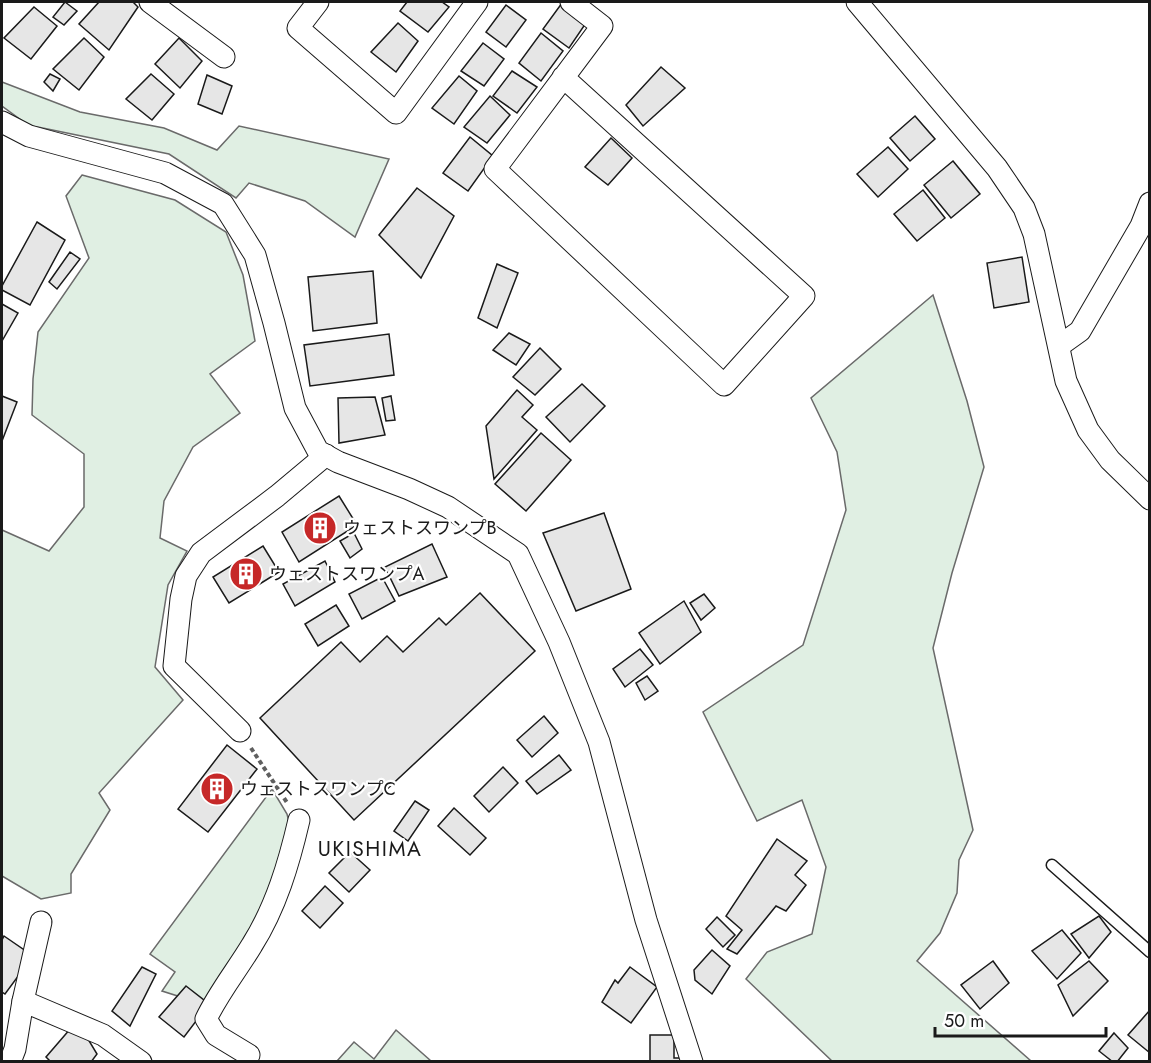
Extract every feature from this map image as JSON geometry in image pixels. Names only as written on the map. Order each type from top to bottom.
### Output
[{"type":"street","points":[[150,2],[224,57]]},
{"type":"street","points":[[318,2],[298,28],[396,113],[477,2]]},
{"type":"street","points":[[563,77],[804,296],[724,385],[495,169],[563,77],[602,26],[571,2]]},
{"type":"street","points":[[857,2],[998,168],[1024,208],[1034,234],[1066,381],[1088,430],[1110,460],[1149,499]]},
{"type":"street","points":[[2,122],[29,136],[165,173],[223,204],[255,255],[295,408],[318,451],[338,462],[409,489],[448,507],[518,554],[559,642],[599,742],[646,920],[692,1062]]},
{"type":"street","points":[[1059,346],[1080,331],[1141,226],[1149,203]]},
{"type":"street","points":[[240,731],[174,666],[181,599],[186,576],[201,553],[277,496],[326,455]]},
{"type":"street","points":[[251,1060],[216,1035],[206,1019],[216,998],[253,943],[271,909],[290,860],[299,819]]},
{"type":"street","points":[[10,1062],[15,1049],[41,922]]},
{"type":"street","points":[[23,1001],[103,1035],[141,1062]]},
{"type":"lane","points":[[1053,866],[1149,952]]},
{"type":"path","points":[[240,731],[299,819]]},
{"type":"green space","points":[[2,82],[80,112],[164,128],[217,150],[239,126],[389,159],[355,237],[305,201],[249,183],[236,198],[169,154],[28,125],[2,106]]},
{"type":"green space","points":[[82,175],[175,200],[226,232],[243,275],[255,341],[210,374],[240,413],[193,447],[164,501],[160,538],[187,551],[168,585],[155,667],[183,700],[99,793],[110,810],[71,874],[71,893],[41,899],[2,876],[2,530],[49,551],[84,507],[84,454],[32,415],[38,332],[89,258],[66,196]]},
{"type":"green space","points":[[933,295],[967,401],[984,467],[952,573],[933,648],[973,830],[959,860],[957,893],[940,933],[917,961],[1031,1061],[832,1061],[746,979],[767,952],[812,934],[826,867],[802,800],[757,821],[703,712],[803,645],[846,510],[837,452],[811,398]]},
{"type":"green space","points":[[272,789],[287,814],[291,830],[265,906],[203,1004],[162,991],[175,972],[150,954]]},
{"type":"green space","points":[[396,1030],[431,1061],[337,1061],[354,1042],[374,1059]]},
{"type":"building","points":[[65,2],[77,11],[64,25],[53,17]]},
{"type":"building","points":[[99,2],[133,2],[138,7],[109,50],[79,24]]},
{"type":"building","points":[[407,2],[442,2],[449,7],[428,32],[400,11]]},
{"type":"building","points":[[562,3],[588,20],[569,48],[543,29]]},
{"type":"building","points":[[506,5],[526,20],[506,47],[486,32]]},
{"type":"building","points":[[34,7],[57,26],[31,59],[4,38]]},
{"type":"building","points":[[398,23],[418,41],[396,72],[371,52]]},
{"type":"building","points":[[541,33],[563,51],[541,81],[519,63]]},
{"type":"building","points":[[84,38],[104,57],[79,90],[53,69]]},
{"type":"building","points":[[179,38],[202,61],[180,88],[155,64]]},
{"type":"building","points":[[483,43],[504,59],[484,86],[461,71]]},
{"type":"building","points":[[661,67],[685,88],[643,126],[626,105]]},
{"type":"building","points":[[512,71],[537,87],[517,113],[493,96]]},
{"type":"building","points":[[50,74],[60,79],[53,91],[44,82]]},
{"type":"building","points":[[151,74],[174,94],[152,120],[126,99]]},
{"type":"building","points":[[207,75],[232,86],[222,114],[198,104]]},
{"type":"building","points":[[459,76],[477,91],[454,124],[432,108]]},
{"type":"building","points":[[490,96],[510,115],[487,143],[464,127]]},
{"type":"building","points":[[915,116],[935,139],[910,161],[890,138]]},
{"type":"building","points":[[470,137],[493,156],[468,191],[443,173]]},
{"type":"building","points":[[611,138],[632,158],[608,185],[585,167]]},
{"type":"building","points":[[888,147],[908,169],[878,197],[857,174]]},
{"type":"building","points":[[953,161],[980,194],[951,218],[924,185]]},
{"type":"building","points":[[417,188],[454,216],[421,278],[379,235]]},
{"type":"building","points":[[923,190],[945,218],[917,241],[894,214]]},
{"type":"building","points":[[37,222],[65,240],[30,305],[2,290],[2,286]]},
{"type":"building","points":[[70,252],[80,259],[57,289],[49,282]]},
{"type":"building","points":[[1022,257],[1029,302],[994,308],[987,263]]},
{"type":"building","points":[[497,264],[518,273],[497,328],[478,318]]},
{"type":"building","points":[[373,271],[377,323],[313,331],[308,277]]},
{"type":"building","points":[[2,304],[18,313],[2,341]]},
{"type":"building","points":[[509,333],[530,344],[516,365],[493,350]]},
{"type":"building","points":[[389,334],[394,375],[310,386],[304,345]]},
{"type":"building","points":[[540,348],[561,369],[535,395],[513,377]]},
{"type":"building","points":[[582,384],[605,406],[570,442],[546,417]]},
{"type":"building","points":[[517,390],[533,405],[522,417],[537,430],[494,479],[486,426]]},
{"type":"building","points":[[2,396],[17,402],[2,441]]},
{"type":"building","points":[[391,396],[395,420],[386,421],[382,398]]},
{"type":"building","points":[[375,397],[385,435],[339,443],[338,398]]},
{"type":"building","points":[[541,433],[571,460],[526,511],[495,484]]},
{"type":"building","name":"ウェストスワンプB","points":[[339,496],[357,525],[299,562],[282,532]]},
{"type":"building","points":[[604,513],[631,589],[576,611],[543,533]]},
{"type":"building","points":[[354,533],[362,549],[350,558],[340,541]]},
{"type":"building","points":[[432,544],[447,577],[399,596],[385,567]]},
{"type":"building","name":"ウェストスワンプA","points":[[263,546],[279,572],[229,603],[213,577]]},
{"type":"building","points":[[325,561],[335,582],[295,606],[283,584]]},
{"type":"building","points":[[382,577],[395,601],[362,619],[349,594]]},
{"type":"building","points":[[480,593],[535,651],[354,820],[260,718],[341,642],[360,662],[387,636],[403,652],[439,618],[446,625]]},
{"type":"building","points":[[704,594],[715,608],[701,620],[690,603]]},
{"type":"building","points":[[684,601],[701,632],[660,664],[639,633]]},
{"type":"building","points":[[336,605],[349,626],[318,646],[305,624]]},
{"type":"building","points":[[640,649],[653,665],[625,687],[613,669]]},
{"type":"building","points":[[647,676],[658,691],[645,700],[636,683]]},
{"type":"building","points":[[544,716],[558,733],[532,757],[517,740]]},
{"type":"building","name":"ウェストスワンプC","points":[[227,745],[257,769],[208,832],[178,809]]},
{"type":"building","points":[[559,755],[571,770],[537,794],[526,781]]},
{"type":"building","points":[[503,767],[518,783],[489,812],[474,796]]},
{"type":"building","points":[[415,801],[429,810],[408,841],[394,831]]},
{"type":"building","points":[[454,808],[486,838],[470,855],[438,826]]},
{"type":"building","points":[[777,839],[807,861],[795,875],[806,885],[786,911],[776,906],[737,954],[727,949],[742,930],[726,916]]},
{"type":"building","points":[[350,852],[370,870],[349,892],[329,873]]},
{"type":"building","points":[[325,886],[343,903],[320,928],[302,911]]},
{"type":"building","points":[[1099,916],[1111,932],[1089,958],[1071,934]]},
{"type":"building","points":[[717,917],[735,935],[723,947],[706,929]]},
{"type":"building","points":[[1062,930],[1081,953],[1057,979],[1032,951]]},
{"type":"building","points":[[4,936],[33,956],[5,994],[2,992],[2,940]]},
{"type":"building","points":[[712,950],[730,966],[712,994],[695,980],[694,970]]},
{"type":"building","points":[[993,961],[1009,983],[980,1009],[961,985]]},
{"type":"building","points":[[1089,961],[1108,981],[1073,1016],[1058,985]]},
{"type":"building","points":[[142,967],[156,974],[130,1026],[112,1011]]},
{"type":"building","points":[[630,967],[657,987],[631,1023],[602,1002],[615,980],[618,983]]},
{"type":"building","points":[[186,986],[209,1004],[184,1037],[159,1017]]},
{"type":"building","points":[[1150,1010],[1150,1053],[1128,1035]]},
{"type":"building","points":[[71,1028],[88,1039],[97,1054],[91,1062],[51,1062],[46,1057]]},
{"type":"building","points":[[1114,1033],[1128,1048],[1117,1062],[1113,1062],[1099,1051]]},
{"type":"building","points":[[650,1035],[674,1035],[674,1058],[681,1058],[681,1062],[650,1062]]},
{"type":"place","name":"ウェストスワンプB","points":[[320,528]]},
{"type":"place","name":"ウェストスワンプA","points":[[246,574]]},
{"type":"place","name":"ウェストスワンプC","points":[[217,789]]},
{"type":"district","name":"UKISHIMA","points":[[370,849]]}]
